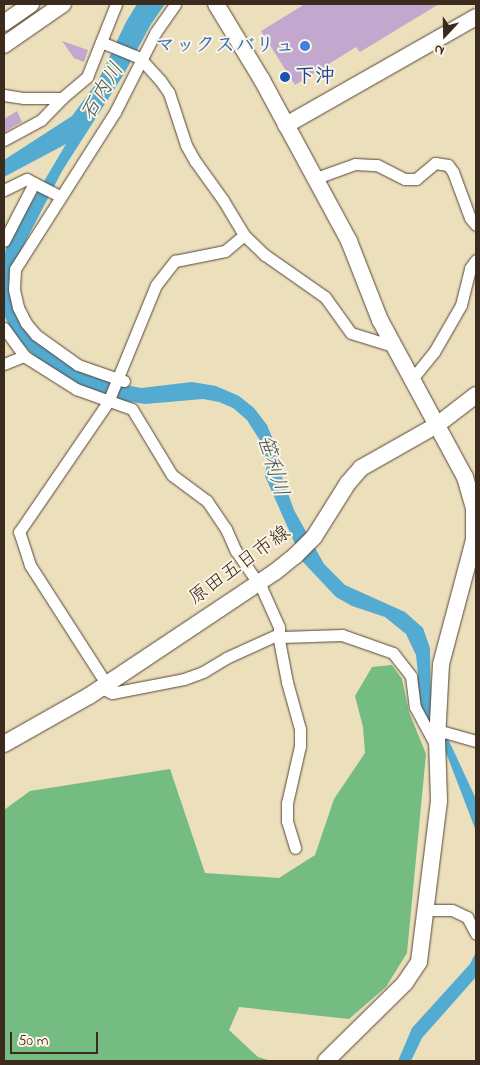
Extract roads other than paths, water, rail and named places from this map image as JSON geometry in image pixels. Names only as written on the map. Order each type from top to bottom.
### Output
[{"type":"street","points":[[4,23],[31,4]]},
{"type":"street","points":[[4,45],[63,4]]},
{"type":"street","points":[[4,140],[41,120],[62,98],[88,77],[104,43],[116,4]]},
{"type":"street","points":[[120,381],[78,365],[36,335],[18,307],[14,289],[16,269],[22,256],[34,242],[58,196],[114,112],[155,33],[175,4]]},
{"type":"street","points":[[216,4],[316,178],[355,254],[380,320],[393,346],[472,484],[474,540],[444,647],[437,740],[439,801],[428,910],[419,962],[405,983],[326,1061]]},
{"type":"street","points":[[286,125],[476,17]]},
{"type":"street","points":[[104,43],[141,59],[169,93],[186,145],[194,161],[223,200],[244,235],[265,255],[325,297],[351,334],[393,346]]},
{"type":"street","points":[[4,95],[24,98],[62,98]]},
{"type":"street","points":[[316,178],[356,164],[377,164],[405,179],[416,179],[435,163],[448,165],[453,172],[470,218],[476,225]]},
{"type":"street","points":[[4,190],[27,179],[58,196]]},
{"type":"street","points":[[4,241],[35,183]]},
{"type":"street","points":[[244,235],[225,251],[174,261],[156,285],[120,381],[109,401],[19,532],[30,564],[104,686],[112,693],[184,679],[203,672],[226,658],[279,634]]},
{"type":"street","points":[[412,380],[434,352],[461,305],[470,268],[476,260]]},
{"type":"street","points":[[4,328],[24,356],[76,389],[132,409],[172,475],[207,501],[226,528],[236,551],[258,583],[279,627],[287,682],[300,729],[300,746],[287,803],[287,821],[295,848]]},
{"type":"street","points":[[4,364],[24,356]]},
{"type":"street","name":"原田五日市線","points":[[4,744],[50,720],[104,686],[258,583],[298,553],[310,540],[361,468],[437,425],[476,395]]},
{"type":"street","points":[[279,634],[282,637],[342,635],[393,653],[411,676],[416,707],[437,740]]},
{"type":"street","points":[[437,740],[453,736],[476,741]]},
{"type":"street","points":[[428,910],[452,910],[467,917],[476,934]]},
{"type":"water","points":[[137,4],[165,4],[151,24],[124,74],[62,171],[17,258],[22,323],[111,382],[141,388],[192,382],[216,386],[239,396],[254,408],[267,425],[276,447],[281,474],[294,510],[324,564],[345,585],[405,612],[423,628],[430,648],[431,702],[476,799],[476,831],[445,750],[417,699],[415,690],[418,674],[416,655],[406,634],[385,617],[352,606],[336,597],[303,562],[265,476],[267,464],[261,442],[247,420],[233,408],[219,402],[203,399],[145,404],[118,400],[76,384],[38,360],[14,335],[4,315],[4,257],[7,244],[66,144],[4,177],[4,160],[72,116],[98,81],[126,22]]},
{"type":"water","points":[[476,952],[476,977],[422,1038],[411,1061],[398,1061],[412,1028],[470,964]]},
{"type":"place","name":"マックスバリュ","points":[[305,46]]},
{"type":"place","name":"下沖","points":[[285,77]]},
{"type":"water label","name":"石内川","points":[[103,92]]},
{"type":"water label","name":"笹利川","points":[[272,466]]}]
